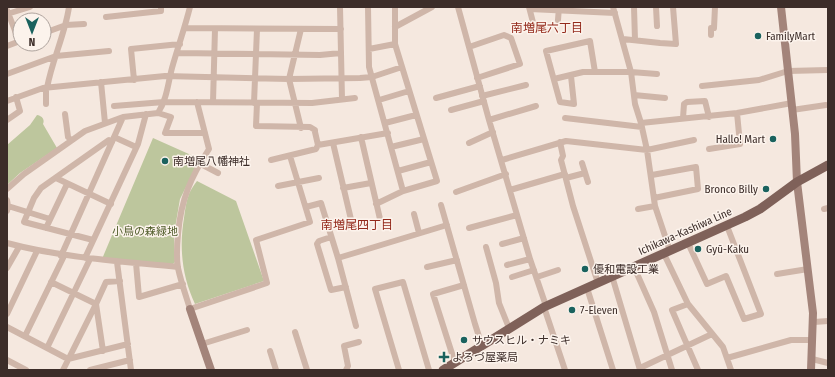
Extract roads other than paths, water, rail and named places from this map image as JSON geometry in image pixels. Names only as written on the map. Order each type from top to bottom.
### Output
[{"type":"main road","name":"Ichikawa-Kashiwa Line","points":[[450,367],[545,306],[727,226],[760,209],[797,182],[828,165]]},
{"type":"street","points":[[12,24],[7,13],[30,7]]},
{"type":"street","points":[[46,104],[49,78],[66,25],[70,7]]},
{"type":"street","points":[[106,17],[161,11],[161,7]]},
{"type":"street","points":[[158,113],[164,102],[190,7]]},
{"type":"street","points":[[340,7],[342,99]]},
{"type":"street","points":[[368,7],[369,66],[403,191]]},
{"type":"street","points":[[376,204],[403,191],[437,181],[395,44],[395,7]]},
{"type":"street","points":[[395,27],[432,7]]},
{"type":"street","points":[[458,7],[517,215],[565,370]]},
{"type":"street","points":[[634,7],[635,40]]},
{"type":"street","points":[[656,7],[657,26]]},
{"type":"street","points":[[623,39],[676,44],[673,7]]},
{"type":"street","points":[[711,35],[711,28],[714,28],[715,7]]},
{"type":"street","points":[[781,7],[792,106],[797,182],[814,322],[811,370]]},
{"type":"street","points":[[535,30],[529,8],[614,10],[631,72],[635,104],[642,125],[652,175],[655,206],[667,252],[688,304],[722,347],[731,370]]},
{"type":"street","points":[[558,20],[559,8]]},
{"type":"street","points":[[52,29],[66,25],[84,24]]},
{"type":"street","points":[[185,28],[341,29]]},
{"type":"street","points":[[212,102],[215,28]]},
{"type":"street","points":[[257,29],[255,78],[256,126],[310,127],[315,130],[318,145],[316,150],[313,151],[271,160]]},
{"type":"street","points":[[301,29],[289,79],[301,128]]},
{"type":"street","points":[[469,47],[504,35],[510,38],[520,64],[478,78]]},
{"type":"street","points":[[571,76],[574,104],[560,102],[546,51],[590,42],[595,72]]},
{"type":"street","points":[[134,80],[131,49],[180,44]]},
{"type":"street","points":[[369,49],[395,44]]},
{"type":"street","points":[[7,74],[56,56],[109,51]]},
{"type":"street","points":[[177,53],[341,53]]},
{"type":"street","points":[[7,101],[47,88],[165,76],[342,79],[372,77],[402,67]]},
{"type":"street","points":[[702,86],[760,80],[788,71],[828,70]]},
{"type":"street","points":[[554,80],[582,72],[631,72],[656,74]]},
{"type":"street","points":[[101,82],[105,122]]},
{"type":"street","points":[[451,110],[526,84]]},
{"type":"street","points":[[436,98],[480,86]]},
{"type":"street","points":[[379,100],[409,91]]},
{"type":"street","points":[[634,96],[665,98]]},
{"type":"street","points":[[7,120],[20,111],[16,98]]},
{"type":"street","points":[[114,106],[164,102],[296,104],[354,98]]},
{"type":"street","points":[[683,118],[684,104],[687,102],[705,101],[709,117]]},
{"type":"street","points":[[197,102],[210,148],[199,163],[182,206],[176,247],[178,267],[190,310],[212,370]]},
{"type":"street","points":[[565,118],[642,125],[683,118],[709,117],[792,106],[826,105]]},
{"type":"street","points":[[489,120],[536,106]]},
{"type":"street","points":[[7,188],[24,174],[85,131],[105,122],[123,117],[158,113],[171,117],[165,133],[205,134]]},
{"type":"street","points":[[710,149],[740,144],[737,113]]},
{"type":"street","points":[[64,114],[68,137],[71,140]]},
{"type":"street","points":[[47,348],[74,293],[88,258],[93,240],[136,148],[146,114]]},
{"type":"street","points":[[385,122],[416,115]]},
{"type":"street","points":[[25,336],[63,256],[70,235],[123,117]]},
{"type":"street","points":[[469,143],[493,132]]},
{"type":"street","points":[[318,145],[388,133]]},
{"type":"street","points":[[361,137],[380,219]]},
{"type":"street","points":[[391,147],[424,139]]},
{"type":"street","points":[[93,240],[24,222],[34,198],[41,188],[109,140],[136,148]]},
{"type":"street","points":[[502,160],[560,142],[572,141],[647,150],[694,140]]},
{"type":"street","points":[[560,142],[563,156],[561,160],[565,176],[598,283]]},
{"type":"street","points":[[333,143],[352,228]]},
{"type":"street","points":[[190,310],[267,283],[256,240],[310,222],[290,156]]},
{"type":"street","points":[[398,171],[431,162]]},
{"type":"street","points":[[199,163],[218,172]]},
{"type":"street","points":[[582,163],[588,182]]},
{"type":"street","points":[[652,175],[696,167],[698,189],[654,198]]},
{"type":"street","points":[[510,190],[565,176],[585,173]]},
{"type":"street","points":[[456,192],[506,174]]},
{"type":"street","points":[[56,178],[111,204]]},
{"type":"street","points":[[278,186],[319,178]]},
{"type":"street","points":[[343,188],[371,182]]},
{"type":"street","points":[[46,228],[67,184]]},
{"type":"street","points":[[306,207],[321,203],[338,258],[356,326]]},
{"type":"street","points":[[442,205],[482,346]]},
{"type":"street","points":[[7,206],[28,211],[50,219]]},
{"type":"street","points":[[638,209],[655,206]]},
{"type":"street","points":[[414,214],[419,233]]},
{"type":"street","points":[[469,228],[517,215]]},
{"type":"street","points":[[338,258],[447,225]]},
{"type":"street","points":[[688,243],[707,284],[726,276],[744,319],[761,314],[727,226]]},
{"type":"street","points":[[331,237],[319,241],[317,244],[331,290],[346,287]]},
{"type":"street","points":[[502,244],[524,238]]},
{"type":"street","points":[[7,243],[63,256],[178,267]]},
{"type":"street","points":[[7,268],[19,247]]},
{"type":"street","points":[[486,247],[496,283],[499,303],[509,328]]},
{"type":"street","points":[[7,314],[37,251]]},
{"type":"street","points":[[507,265],[530,259]]},
{"type":"street","points":[[427,267],[457,260]]},
{"type":"street","points":[[117,262],[131,370]]},
{"type":"street","points":[[136,263],[139,297],[183,284]]},
{"type":"street","points":[[634,267],[654,312],[672,370]]},
{"type":"street","points":[[777,274],[808,269]]},
{"type":"street","points":[[512,277],[534,270]]},
{"type":"street","points":[[537,278],[558,270]]},
{"type":"street","points":[[612,276],[640,369],[712,334]]},
{"type":"street","points":[[62,370],[106,282],[120,281]]},
{"type":"street","points":[[51,282],[96,304]]},
{"type":"street","points":[[399,370],[376,289],[403,282],[429,370]]},
{"type":"street","points":[[450,367],[433,294],[464,286]]},
{"type":"street","points":[[587,288],[613,370]]},
{"type":"street","points":[[96,304],[103,351]]},
{"type":"street","points":[[688,304],[672,310],[698,370]]},
{"type":"street","points":[[814,322],[828,321]]},
{"type":"street","points":[[7,327],[68,359],[128,344]]},
{"type":"street","points":[[202,344],[247,330]]},
{"type":"street","points":[[295,332],[307,370]]},
{"type":"street","points":[[727,358],[791,340],[813,340]]},
{"type":"street","points":[[346,370],[348,366],[344,346],[359,342]]},
{"type":"street","points":[[270,351],[276,370]]},
{"type":"street","points":[[812,359],[828,363]]},
{"type":"street","points":[[7,360],[26,370]]},
{"type":"street","points":[[90,370],[130,360]]},
{"type":"place","name":"FamilyMart","points":[[758,36]]},
{"type":"place","name":"Hallo! Mart","points":[[773,139]]},
{"type":"place","name":"南増尾八幡神社","points":[[165,161]]},
{"type":"place","name":"Bronco Billy","points":[[766,189]]},
{"type":"place","name":"Gyū-Kaku","points":[[698,249]]},
{"type":"place","name":"優和電設工業","points":[[585,269]]},
{"type":"place","name":"7-Eleven","points":[[572,310]]},
{"type":"place","name":"サウスヒル・ナミキ","points":[[464,340]]},
{"type":"place","name":"よろづ屋薬局","points":[[444,357]]},
{"type":"district","name":"南増尾六丁目","points":[[547,28]]},
{"type":"district","name":"南増尾四丁目","points":[[357,225]]},
{"type":"park label","name":"小鳥の森緑地","points":[[145,231]]}]
